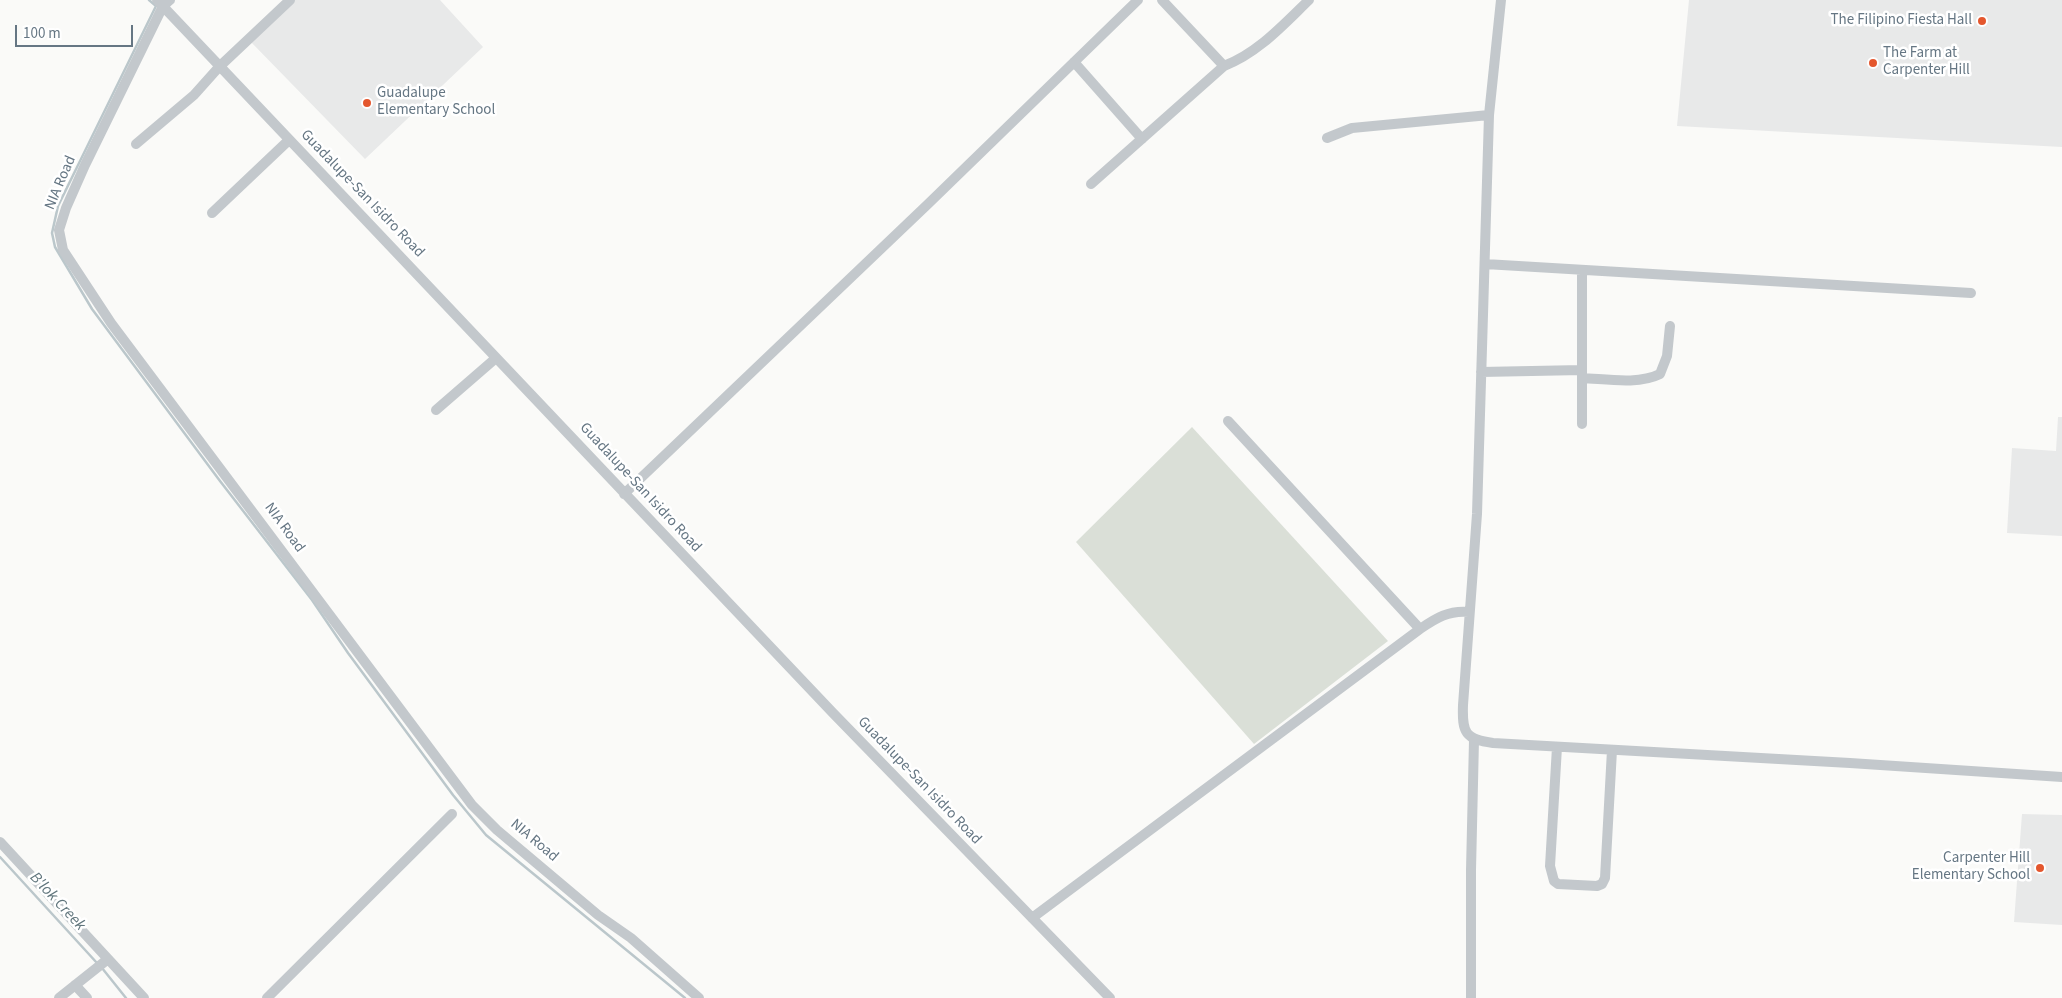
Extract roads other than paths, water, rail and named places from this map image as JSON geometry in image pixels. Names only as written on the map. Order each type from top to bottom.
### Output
[{"type":"street","points":[[136,144],[194,95],[219,67],[290,0]]},
{"type":"street","points":[[624,494],[950,183],[1138,0]]},
{"type":"street","points":[[1162,0],[1224,66]]},
{"type":"street","points":[[1091,184],[1224,66],[1237,61],[1253,51],[1310,0]]},
{"type":"street","points":[[1500,0],[1489,114],[1477,514],[1463,717],[1466,733],[1474,740],[1557,747],[2062,777]]},
{"type":"street","name":"Guadalupe-San Isidro Road","points":[[163,2],[219,67],[624,494],[838,719],[1107,996]]},
{"type":"street","name":"NIA Road","points":[[163,2],[66,208],[59,230],[63,250],[111,323],[467,799],[497,830],[598,915],[631,938],[699,998]]},
{"type":"street","points":[[1074,62],[1142,139]]},
{"type":"street","points":[[1327,138],[1352,128],[1489,114]]},
{"type":"street","points":[[212,213],[289,140]]},
{"type":"street","points":[[1485,264],[1971,293]]},
{"type":"street","points":[[1582,270],[1582,424]]},
{"type":"street","points":[[1482,372],[1582,374],[1640,380],[1652,378],[1660,374],[1667,356],[1670,326]]},
{"type":"street","points":[[436,410],[496,358]]},
{"type":"street","points":[[1228,421],[1420,629]]},
{"type":"street","points":[[1032,918],[1420,629],[1446,614],[1469,612]]},
{"type":"street","points":[[1470,998],[1474,740]]},
{"type":"street","points":[[1557,747],[1550,866],[1554,881],[1558,884],[1597,886],[1602,884],[1606,878],[1612,750]]},
{"type":"street","points":[[267,998],[452,814]]},
{"type":"street","points":[[0,842],[144,998]]},
{"type":"street","points":[[58,998],[108,959]]},
{"type":"street","points":[[75,985],[87,998]]},
{"type":"waterway","points":[[149,0],[156,6],[58,206],[52,233],[55,247],[92,309],[220,481],[312,600],[348,653],[453,795],[486,835],[685,998]]},
{"type":"waterway","name":"B'lok Creek","points":[[0,857],[97,963]]},
{"type":"waterway","name":"B'lok Creek","points":[[102,968],[126,998]]},
{"type":"place","name":"The Filipino Fiesta Hall","points":[[1982,21]]},
{"type":"place","name":"The Farm at Carpenter Hill","points":[[1873,63]]},
{"type":"place","name":"Guadalupe Elementary School","points":[[367,103]]},
{"type":"place","name":"Carpenter Hill Elementary School","points":[[2040,868]]}]
